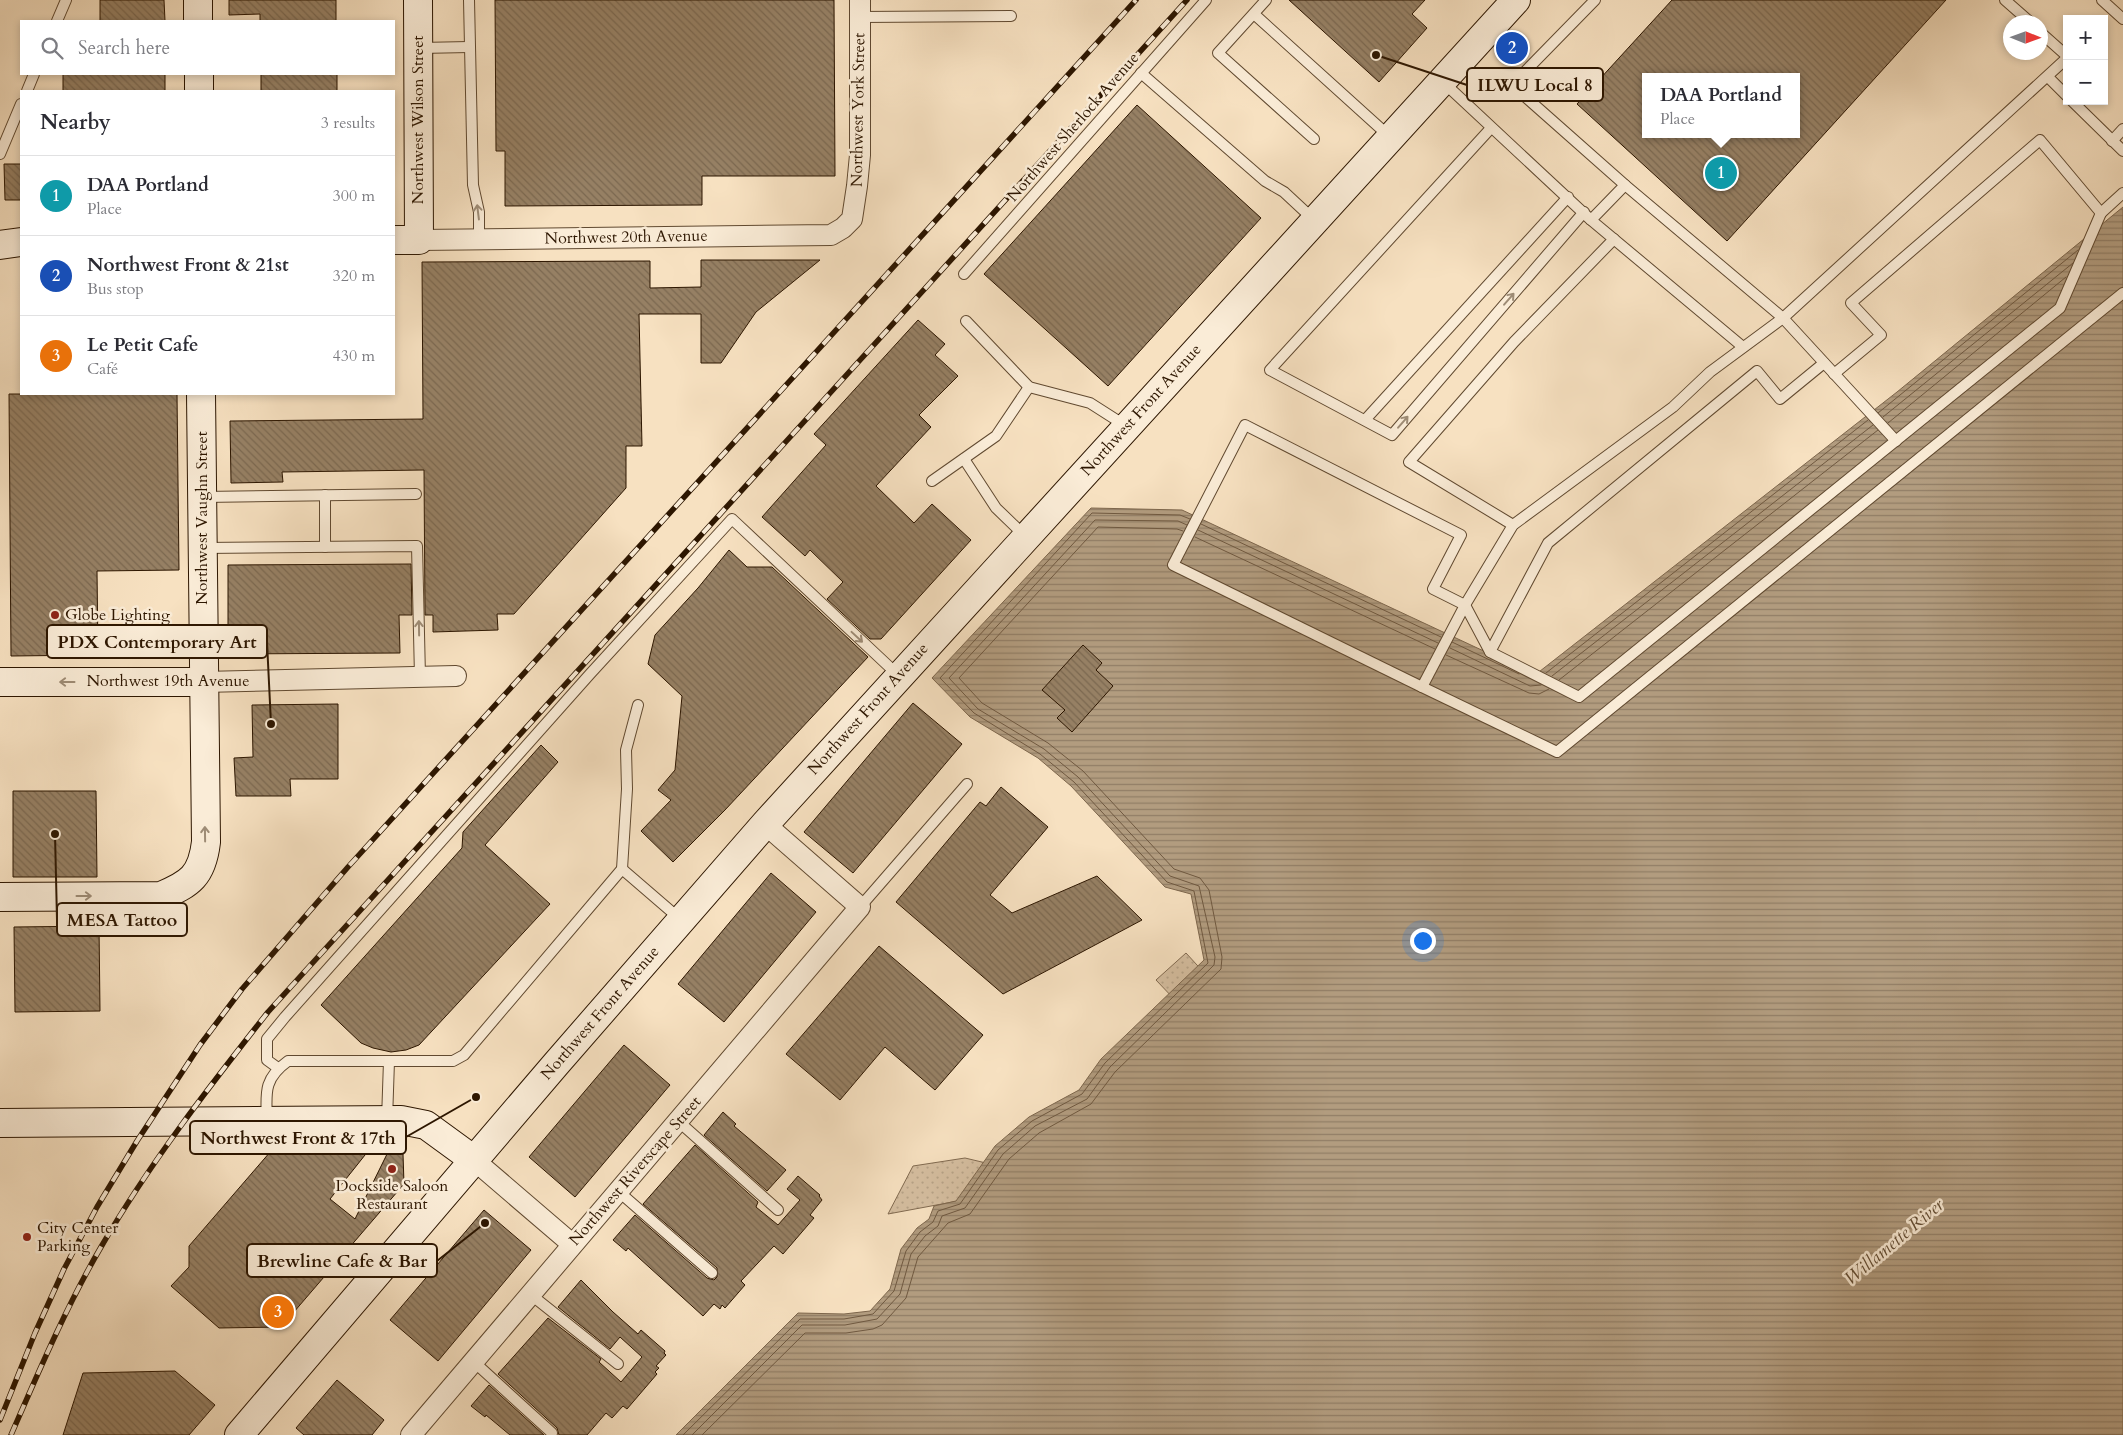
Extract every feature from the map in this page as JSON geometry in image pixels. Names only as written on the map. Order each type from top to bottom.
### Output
[{"type":"main road","points":[[198,0],[198,20]]},
{"type":"main road","name":"Northwest Wilson Street","points":[[406,240],[418,48],[418,0]]},
{"type":"main road","name":"Northwest Front Avenue","points":[[240,1435],[680,919],[1026,536],[1516,0]]},
{"type":"main road","points":[[199,75],[199,90]]},
{"type":"main road","points":[[0,245],[20,242]]},
{"type":"main road","name":"Northwest Vaughn Street","points":[[0,897],[161,896],[181,888],[192,879],[201,865],[206,842],[201,395]]},
{"type":"main road","name":"Northwest 19th Avenue","points":[[0,682],[203,682]]},
{"type":"main road","points":[[0,1123],[408,1121],[426,1125],[474,1160]]},
{"type":"street","name":"Northwest York Street","points":[[852,219],[860,155],[860,8]]},
{"type":"street","name":"Northwest 20th Avenue","points":[[406,240],[831,235],[843,228],[852,219]]},
{"type":"street","name":"Northwest 19th Avenue","points":[[203,682],[456,676]]},
{"type":"street","points":[[765,824],[860,907]]},
{"type":"street","name":"Northwest Riverscape Street","points":[[411,1435],[860,907]]},
{"type":"street","points":[[474,1160],[572,1244]]},
{"type":"lane","points":[[56,20],[66,0]]},
{"type":"lane","points":[[470,0],[469,47],[473,185],[479,212],[480,239]]},
{"type":"lane","name":"Northwest Sherlock Avenue","points":[[964,274],[1206,0]]},
{"type":"lane","points":[[1266,0],[1218,53],[1314,139]]},
{"type":"lane","points":[[1595,0],[1512,85],[1783,318],[1896,441]]},
{"type":"lane","points":[[2006,0],[2022,15]]},
{"type":"lane","points":[[2102,0],[2123,19]]},
{"type":"lane","points":[[860,8],[1011,16]]},
{"type":"lane","points":[[1254,14],[1390,137]]},
{"type":"lane","points":[[2048,39],[2063,53]]},
{"type":"lane","points":[[418,48],[469,47]]},
{"type":"lane","points":[[1422,687],[1465,605],[1513,525],[1673,407],[1710,372],[1783,318],[2048,77],[2064,60]]},
{"type":"lane","points":[[1141,72],[1265,181],[1284,192],[1314,220]]},
{"type":"lane","points":[[27,90],[34,75]]},
{"type":"lane","points":[[2048,77],[2063,92]]},
{"type":"lane","points":[[1441,80],[1592,220],[1743,346]]},
{"type":"lane","points":[[2076,105],[2123,151]]},
{"type":"lane","points":[[0,154],[20,106]]},
{"type":"lane","points":[[1491,128],[1270,370],[1392,435],[1584,212]]},
{"type":"lane","points":[[2112,140],[2123,129]]},
{"type":"lane","points":[[1834,374],[1881,335],[1851,303],[2040,140],[2100,213]]},
{"type":"lane","points":[[1592,220],[1625,184]]},
{"type":"lane","points":[[2123,193],[2100,213],[2060,308],[1580,697],[1490,652],[1465,605],[1433,589],[1461,535],[1246,425],[1173,565],[1557,752],[2123,293]]},
{"type":"lane","points":[[1365,420],[1568,196]]},
{"type":"lane","points":[[1513,525],[1409,462],[1514,342],[1614,239]]},
{"type":"lane","points":[[966,321],[1029,386],[1090,403],[1126,427]]},
{"type":"lane","points":[[1490,652],[1548,543],[1756,371],[1780,399],[1824,363]]},
{"type":"lane","points":[[932,481],[996,436],[1029,386]]},
{"type":"lane","points":[[964,459],[996,508],[1026,536]]},
{"type":"lane","points":[[202,497],[416,494]]},
{"type":"lane","points":[[325,495],[325,547]]},
{"type":"lane","points":[[278,1068],[267,1060],[267,1040],[285,1017],[590,674],[732,519],[899,676]]},
{"type":"lane","points":[[202,548],[417,546],[420,677]]},
{"type":"lane","points":[[267,1122],[268,1081],[278,1068],[288,1061],[453,1061],[464,1055],[622,869],[627,789],[626,750],[638,705]]},
{"type":"lane","points":[[860,907],[967,784]]},
{"type":"lane","points":[[622,869],[680,919]]},
{"type":"lane","points":[[386,1120],[389,1061]]},
{"type":"lane","points":[[678,1121],[778,1210]]},
{"type":"lane","points":[[618,1191],[712,1273]]},
{"type":"lane","points":[[530,1294],[618,1364]]},
{"type":"lane","points":[[473,1361],[552,1433]]},
{"type":"shaded area","points":[[1186,953],[1262,1036],[958,1201],[888,1214],[913,1166],[965,1158],[986,1163],[1194,1020],[1156,980]]},
{"type":"water","name":"Willamette River","points":[[2123,207],[2123,1435],[676,1435],[798,1313],[844,1314],[870,1311],[890,1289],[901,1249],[917,1228],[929,1219],[934,1206],[956,1201],[995,1146],[1029,1117],[1079,1090],[1101,1059],[1204,960],[1191,894],[1165,887],[1071,786],[1038,758],[970,717],[932,678],[1091,508],[1182,510],[1535,675],[1897,392]]},
{"type":"building","points":[[100,0],[164,0],[165,20],[100,20]]},
{"type":"building","points":[[229,0],[336,0],[336,20],[260,20],[260,14],[229,15]]},
{"type":"building","points":[[495,0],[834,0],[835,176],[702,176],[702,205],[505,206],[505,151],[496,151]]},
{"type":"building","points":[[1289,0],[1425,0],[1412,14],[1427,28],[1379,82]]},
{"type":"building","points":[[1672,0],[1946,0],[1727,241],[1577,104]]},
{"type":"building","points":[[63,75],[165,75],[165,90],[63,90]]},
{"type":"building","points":[[261,75],[337,75],[337,90],[261,90]]},
{"type":"building","points":[[1137,105],[1261,218],[1108,386],[984,274]]},
{"type":"building","points":[[4,164],[20,164],[20,200],[5,200]]},
{"type":"building","points":[[701,260],[820,260],[756,312],[721,363],[701,363],[701,314],[639,314],[642,446],[626,446],[626,488],[514,614],[497,614],[498,630],[433,632],[433,615],[425,615],[424,470],[282,472],[283,482],[231,483],[230,421],[423,419],[422,262],[650,261],[650,288],[701,287]]},
{"type":"building","points":[[918,320],[945,344],[935,355],[958,376],[919,415],[931,427],[876,486],[914,523],[932,504],[971,540],[881,639],[870,639],[827,599],[843,582],[810,550],[805,556],[762,517],[826,445],[814,434]]},
{"type":"building","points":[[9,394],[177,395],[179,570],[97,571],[98,655],[11,656]]},
{"type":"building","points":[[729,550],[747,567],[772,567],[868,657],[725,810],[673,862],[641,831],[671,800],[658,790],[675,770],[682,696],[648,664],[655,635],[698,588]]},
{"type":"building","points":[[411,564],[412,615],[399,615],[400,653],[228,654],[228,565]]},
{"type":"building","points":[[1083,645],[1102,663],[1096,670],[1113,686],[1072,732],[1057,718],[1065,710],[1042,690]]},
{"type":"building","points":[[913,703],[962,744],[853,873],[804,832]]},
{"type":"building","points":[[338,704],[338,779],[290,779],[291,796],[236,796],[234,758],[253,757],[252,705]]},
{"type":"building","points":[[541,745],[558,762],[485,845],[550,904],[419,1045],[406,1050],[391,1052],[361,1043],[321,1005],[462,848],[463,832]]},
{"type":"building","points":[[1001,787],[1048,827],[990,895],[1012,913],[1097,876],[1142,920],[1003,994],[896,902],[980,802],[986,806]]},
{"type":"building","points":[[13,791],[96,791],[97,877],[13,877]]},
{"type":"building","points":[[771,873],[816,912],[724,1022],[678,984]]},
{"type":"building","points":[[99,926],[100,1011],[15,1012],[14,927]]},
{"type":"building","points":[[879,946],[983,1035],[935,1090],[885,1047],[840,1100],[786,1054]]},
{"type":"building","points":[[624,1045],[670,1085],[575,1197],[529,1157]]},
{"type":"building","points":[[723,1112],[736,1124],[734,1126],[786,1170],[767,1191],[704,1135]]},
{"type":"building","points":[[695,1145],[758,1202],[756,1207],[778,1225],[800,1200],[787,1189],[798,1176],[820,1195],[822,1200],[810,1215],[814,1218],[783,1254],[774,1246],[741,1281],[745,1285],[725,1308],[722,1305],[720,1309],[714,1304],[703,1316],[628,1248],[626,1251],[613,1240],[635,1215],[707,1278],[714,1280],[717,1277],[717,1268],[643,1204]]},
{"type":"building","points":[[390,1148],[403,1154],[404,1184],[281,1327],[219,1328],[171,1286],[189,1267],[189,1246],[271,1151],[369,1150],[330,1199],[355,1219]]},
{"type":"building","points":[[484,1210],[531,1250],[438,1361],[390,1320]]},
{"type":"building","points":[[581,1280],[613,1312],[638,1334],[641,1330],[665,1351],[666,1355],[656,1366],[659,1368],[655,1372],[657,1374],[627,1409],[623,1406],[612,1418],[606,1413],[587,1435],[559,1435],[557,1428],[498,1374],[548,1318],[601,1359],[599,1362],[621,1382],[642,1357],[620,1337],[610,1349],[558,1307]]},
{"type":"building","points":[[175,1371],[215,1405],[189,1435],[63,1435],[83,1373]]},
{"type":"building","points":[[337,1380],[384,1420],[372,1435],[304,1435],[296,1428]]},
{"type":"building","points":[[489,1385],[544,1435],[510,1435],[486,1415],[485,1417],[471,1406]]},
{"type":"railway","points":[[0,1420],[35,1333],[64,1269],[97,1207],[137,1141],[200,1045],[242,989],[348,867],[1136,0]]},
{"type":"railway","points":[[11,1435],[65,1316],[101,1247],[139,1186],[180,1126],[268,1012],[1187,0]]},
{"type":"place","name":"Northwest Front & 21st","points":[[1512,48]]},
{"type":"place","name":"ILWU Local 8","points":[[1376,55]]},
{"type":"place","name":"DAA Portland","points":[[1721,173]]},
{"type":"place","name":"Globe Lighting","points":[[55,615]]},
{"type":"place","name":"PDX Contemporary Art","points":[[271,724]]},
{"type":"place","name":"MESA Tattoo","points":[[55,834]]},
{"type":"place","name":"Northwest Front & 17th","points":[[476,1097]]},
{"type":"place","name":"Dockside Saloon Restaurant","points":[[392,1169]]},
{"type":"place","name":"Brewline Cafe & Bar","points":[[485,1223]]},
{"type":"place","name":"City Center Parking","points":[[27,1237]]},
{"type":"place","name":"Le Petit Cafe","points":[[278,1312]]}]
